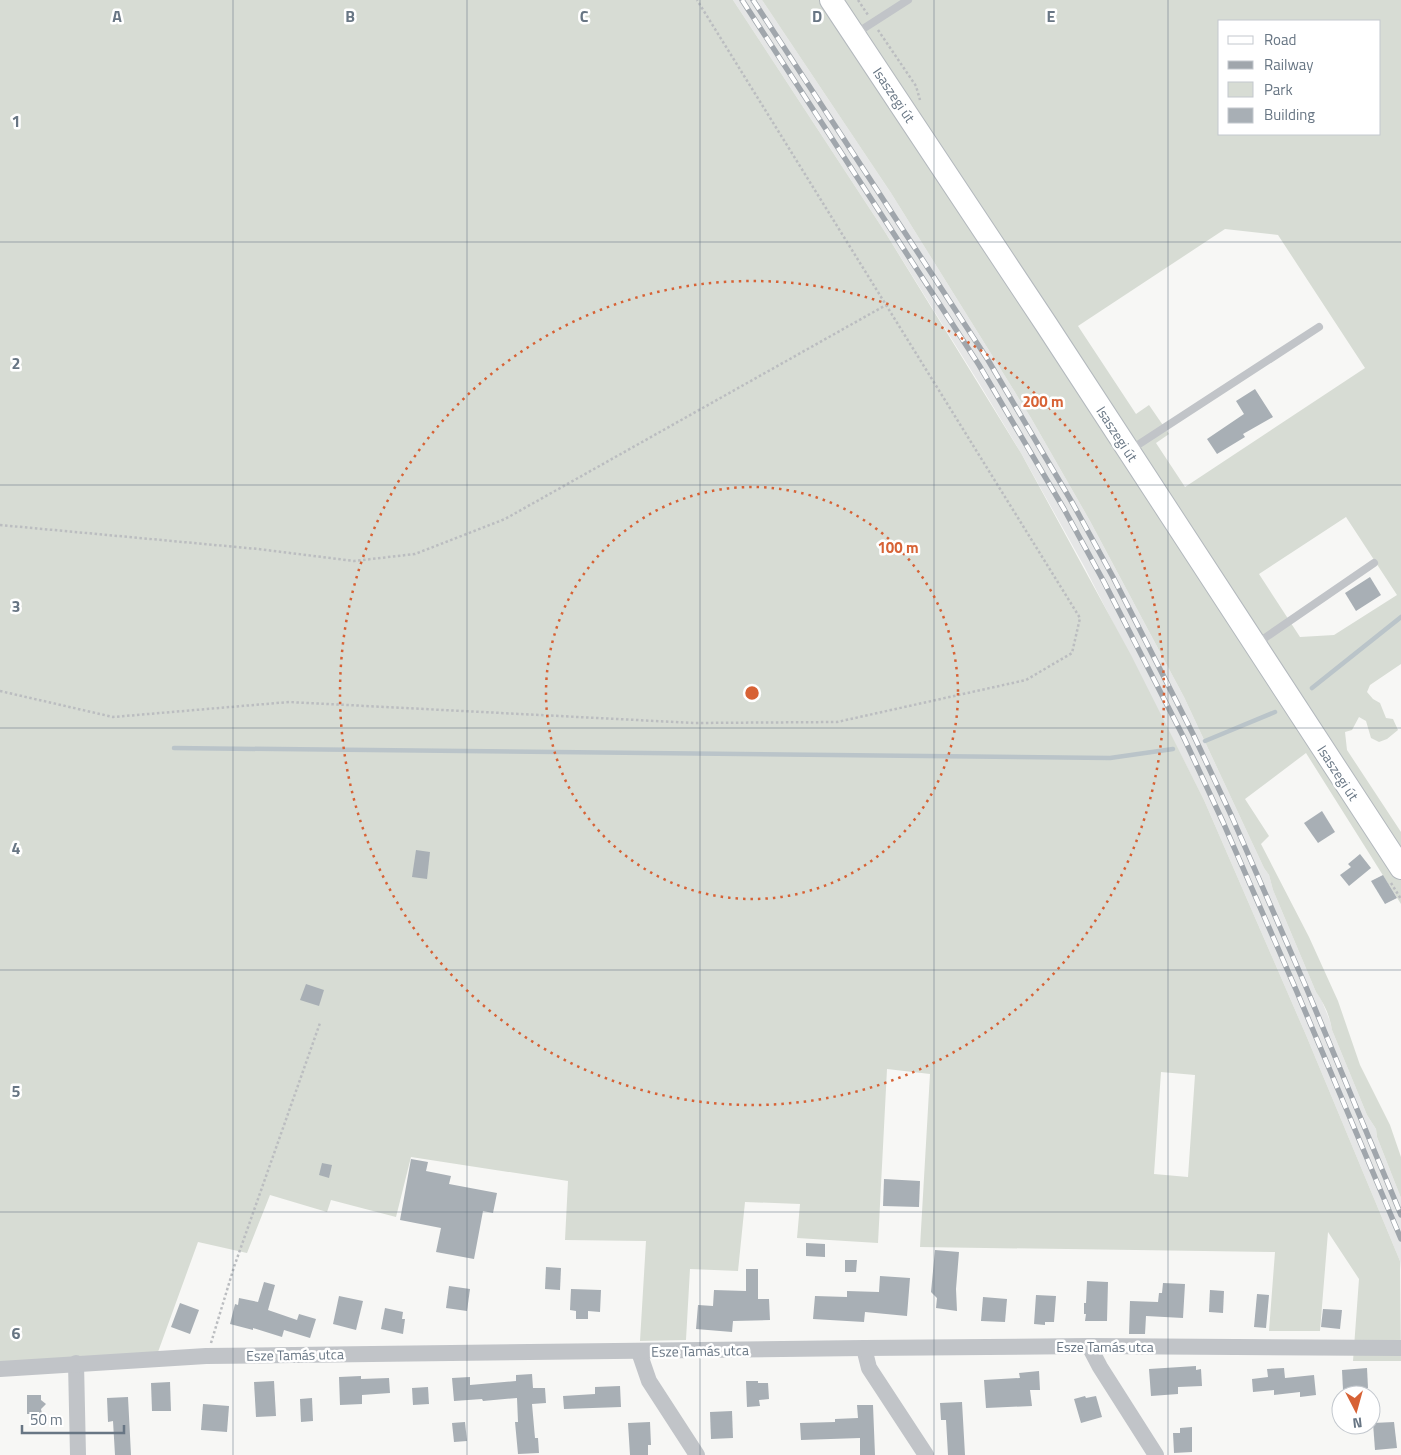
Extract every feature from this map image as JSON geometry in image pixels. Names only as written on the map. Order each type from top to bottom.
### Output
[{"type":"main road","name":"Isaszegi út","points":[[831,0],[1401,868]]},
{"type":"street","name":"Esze Tamás utca","points":[[0,1370],[76,1363],[206,1356],[1090,1346],[1401,1348]]},
{"type":"street","points":[[1090,1346],[1100,1368],[1156,1455]]},
{"type":"street","points":[[864,1348],[869,1368],[926,1455]]},
{"type":"street","points":[[639,1352],[649,1381],[697,1455]]},
{"type":"street","points":[[76,1363],[78,1455]]},
{"type":"lane","points":[[854,35],[908,0]]},
{"type":"lane","points":[[1128,452],[1319,327]]},
{"type":"lane","points":[[1254,645],[1374,563]]},
{"type":"path","points":[[0,691],[113,717],[289,702],[694,723],[837,722],[1026,680],[1072,653],[1080,618],[697,0]]},
{"type":"path","points":[[0,525],[354,561],[415,554],[506,519],[886,305]]},
{"type":"path","points":[[206,1356],[234,1267],[320,1023]]},
{"type":"shaded area","points":[[733,0],[762,0],[891,193],[1031,418],[1090,521],[1184,697],[1269,875],[1273,890],[1316,992],[1321,999],[1367,1115],[1376,1129],[1377,1137],[1401,1198],[1401,1270],[1400,1261],[1306,1035],[1204,800],[1084,566],[1021,453],[979,383],[885,232]]},
{"type":"green space","points":[[0,0],[733,0],[885,232],[1021,453],[1131,655],[1204,800],[1306,1035],[1400,1261],[1401,1361],[1353,1361],[1359,1279],[1328,1232],[1320,1331],[1269,1331],[1275,1252],[920,1247],[930,1074],[887,1069],[878,1243],[797,1238],[800,1204],[745,1202],[738,1271],[690,1269],[686,1340],[640,1341],[646,1241],[565,1240],[568,1181],[411,1157],[396,1217],[331,1200],[327,1212],[270,1195],[247,1253],[198,1242],[158,1352],[0,1363]],"holes":[[[1161,1072],[1195,1075],[1188,1177],[1154,1174]]]},
{"type":"green space","points":[[762,0],[1401,0],[1401,664],[1370,685],[1367,692],[1380,703],[1386,718],[1393,719],[1398,730],[1387,739],[1379,742],[1371,738],[1366,721],[1359,717],[1352,730],[1345,732],[1347,750],[1401,832],[1401,904],[1306,753],[1245,799],[1269,836],[1261,844],[1309,937],[1338,1001],[1360,1065],[1390,1125],[1401,1157],[1401,1198],[1377,1137],[1376,1129],[1367,1115],[1332,1030],[1326,1010],[1316,992],[1273,890],[1269,875],[1184,697],[1090,521],[1031,418],[891,193]],"holes":[[[1225,229],[1278,235],[1365,368],[1185,487],[1156,443],[1169,434],[1149,405],[1136,414],[1078,326]],[[1346,517],[1397,595],[1334,635],[1300,637],[1259,574]]]},
{"type":"building","points":[[1255,389],[1273,417],[1243,434],[1245,437],[1217,454],[1207,439],[1244,414],[1236,401]]},
{"type":"building","points":[[1370,577],[1381,595],[1356,611],[1345,593]]},
{"type":"building","points":[[1322,811],[1335,832],[1318,843],[1304,823]]},
{"type":"building","points":[[416,850],[430,852],[427,879],[412,877]]},
{"type":"building","points":[[1360,854],[1371,868],[1349,886],[1340,875],[1351,867],[1348,864]]},
{"type":"building","points":[[1383,875],[1397,898],[1385,904],[1371,881]]},
{"type":"building","points":[[306,984],[324,990],[319,1006],[300,1000]]},
{"type":"building","points":[[411,1159],[428,1162],[426,1171],[451,1176],[449,1184],[497,1193],[493,1213],[483,1211],[474,1259],[436,1252],[441,1228],[400,1220]]},
{"type":"building","points":[[322,1163],[332,1165],[329,1178],[319,1175]]},
{"type":"building","points":[[884,1179],[920,1181],[919,1207],[883,1206]]},
{"type":"building","points":[[806,1243],[825,1244],[825,1257],[806,1256]]},
{"type":"building","points":[[935,1250],[959,1252],[956,1289],[957,1311],[936,1308],[937,1298],[931,1292]]},
{"type":"building","points":[[845,1260],[857,1260],[856,1272],[845,1272]]},
{"type":"building","points":[[546,1267],[561,1268],[560,1290],[545,1289]]},
{"type":"building","points":[[746,1269],[758,1269],[758,1299],[769,1299],[770,1320],[733,1321],[732,1332],[696,1329],[698,1305],[713,1306],[714,1290],[746,1291]]},
{"type":"building","points":[[880,1276],[910,1278],[907,1316],[865,1312],[864,1322],[813,1319],[815,1296],[847,1297],[847,1291],[879,1292]]},
{"type":"building","points":[[1087,1281],[1108,1282],[1107,1321],[1085,1321],[1084,1303],[1086,1303]]},
{"type":"building","points":[[264,1282],[275,1285],[268,1310],[297,1320],[299,1314],[316,1319],[310,1338],[284,1330],[282,1337],[253,1328],[253,1330],[230,1324],[235,1304],[238,1305],[239,1298],[258,1302]]},
{"type":"building","points":[[1163,1283],[1185,1284],[1183,1318],[1146,1316],[1145,1334],[1129,1334],[1130,1301],[1158,1302],[1159,1293],[1162,1293]]},
{"type":"building","points":[[449,1286],[470,1289],[467,1311],[446,1308]]},
{"type":"building","points":[[571,1289],[601,1290],[600,1312],[588,1311],[588,1319],[576,1319],[576,1311],[570,1310]]},
{"type":"building","points":[[1210,1290],[1224,1291],[1223,1313],[1209,1312]]},
{"type":"building","points":[[1257,1294],[1269,1295],[1266,1328],[1254,1327]]},
{"type":"building","points":[[1036,1295],[1056,1296],[1054,1322],[1045,1322],[1045,1325],[1034,1324]]},
{"type":"building","points":[[339,1296],[363,1301],[356,1330],[333,1324]]},
{"type":"building","points":[[983,1297],[1007,1299],[1005,1322],[981,1321]]},
{"type":"building","points":[[180,1303],[199,1310],[190,1334],[171,1327]]},
{"type":"building","points":[[385,1308],[403,1312],[402,1319],[405,1319],[403,1334],[381,1329]]},
{"type":"building","points":[[1323,1309],[1342,1310],[1340,1329],[1321,1327]]},
{"type":"building","points":[[1196,1366],[1196,1370],[1201,1369],[1202,1386],[1178,1387],[1178,1394],[1151,1396],[1149,1369]]},
{"type":"building","points":[[1284,1368],[1285,1378],[1314,1375],[1316,1395],[1300,1397],[1300,1392],[1274,1395],[1274,1390],[1253,1392],[1252,1379],[1268,1377],[1267,1369]]},
{"type":"building","points":[[1367,1368],[1368,1385],[1343,1385],[1342,1370]]},
{"type":"building","points":[[1039,1371],[1040,1390],[1030,1390],[1032,1406],[986,1408],[984,1380],[1020,1378],[1019,1373]]},
{"type":"building","points":[[532,1374],[533,1388],[545,1388],[546,1403],[532,1404],[535,1438],[538,1438],[539,1453],[518,1454],[515,1422],[518,1422],[517,1398],[454,1401],[452,1378],[470,1377],[470,1385],[516,1381],[516,1375]]},
{"type":"building","points":[[361,1376],[361,1379],[389,1378],[390,1393],[362,1395],[362,1404],[340,1405],[339,1377]]},
{"type":"building","points":[[274,1381],[276,1416],[256,1417],[254,1382]]},
{"type":"building","points":[[746,1381],[768,1383],[769,1399],[759,1400],[760,1406],[747,1407]]},
{"type":"building","points":[[170,1382],[171,1411],[152,1411],[151,1383]]},
{"type":"building","points":[[620,1386],[621,1407],[564,1409],[563,1396],[595,1394],[595,1387]]},
{"type":"building","points":[[428,1387],[429,1404],[413,1405],[412,1388]]},
{"type":"building","points":[[27,1395],[41,1395],[41,1400],[46,1404],[41,1409],[42,1414],[27,1414]]},
{"type":"building","points":[[1085,1396],[1086,1398],[1096,1396],[1102,1417],[1081,1423],[1074,1399]]},
{"type":"building","points":[[128,1397],[131,1455],[115,1455],[113,1421],[108,1422],[107,1398]]},
{"type":"building","points":[[312,1398],[313,1421],[301,1422],[300,1399]]},
{"type":"building","points":[[962,1402],[965,1455],[948,1455],[946,1420],[941,1420],[940,1403]]},
{"type":"building","points":[[203,1404],[229,1406],[227,1432],[201,1430]]},
{"type":"building","points":[[857,1405],[873,1405],[875,1455],[860,1455],[860,1438],[801,1440],[800,1423],[835,1422],[835,1419],[858,1418]]},
{"type":"building","points":[[732,1411],[733,1438],[711,1439],[710,1412]]},
{"type":"building","points":[[465,1422],[467,1441],[454,1442],[452,1423]]},
{"type":"building","points":[[650,1422],[651,1445],[648,1445],[648,1455],[630,1455],[628,1423]]},
{"type":"building","points":[[1394,1422],[1397,1448],[1375,1450],[1374,1435],[1381,1435],[1381,1423]]},
{"type":"building","points":[[1192,1427],[1192,1452],[1174,1453],[1173,1433],[1180,1433],[1180,1428]]},
{"type":"waterway","points":[[1312,688],[1401,617]]},
{"type":"waterway","points":[[1205,741],[1275,712]]},
{"type":"waterway","points":[[174,748],[1110,758],[1173,749]]},
{"type":"railway","points":[[742,0],[979,365],[1064,509],[1104,582],[1184,738],[1223,822],[1401,1239]]},
{"type":"railway","points":[[753,0],[988,360],[1073,504],[1113,577],[1193,734],[1232,817],[1306,987],[1401,1215]]}]
